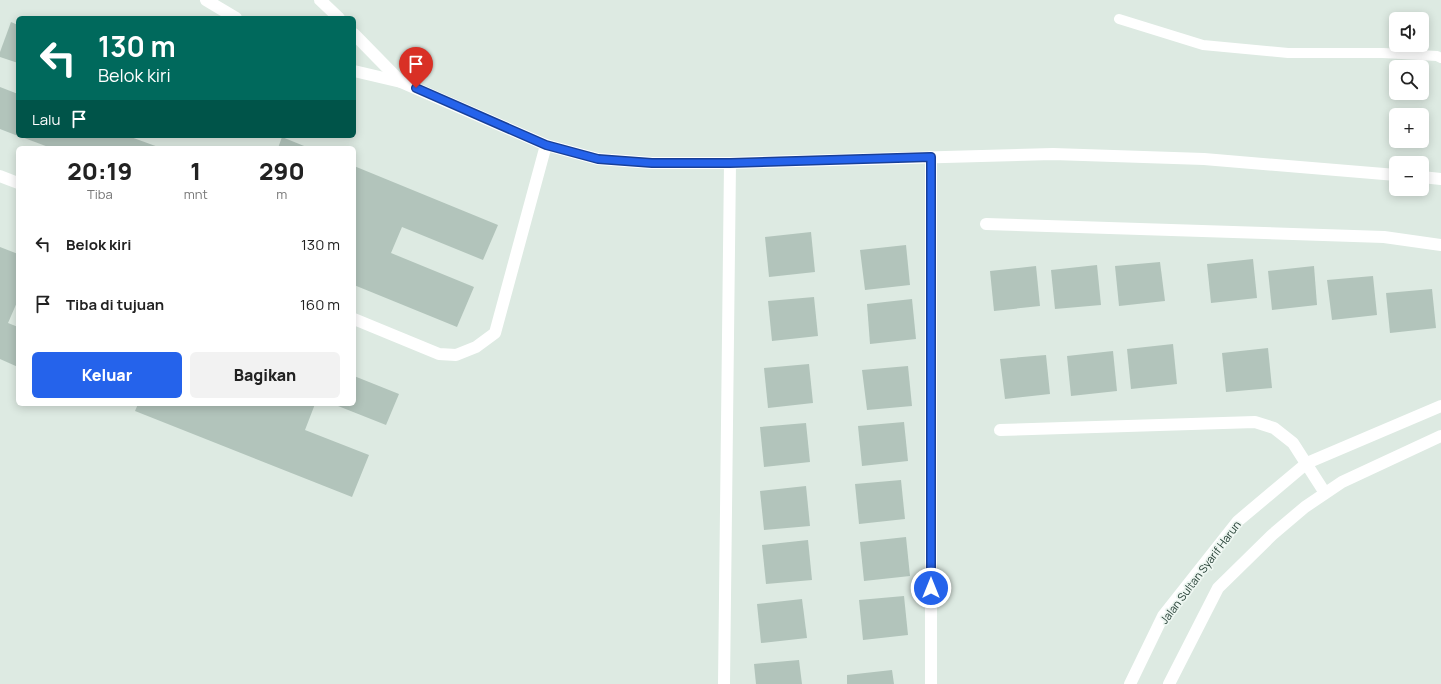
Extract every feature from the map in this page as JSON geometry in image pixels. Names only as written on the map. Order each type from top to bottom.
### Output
[{"type":"street","points":[[206,0],[233,16]]},
{"type":"street","points":[[320,0],[332,11]]},
{"type":"street","points":[[356,36],[401,82]]},
{"type":"street","points":[[356,71],[401,82],[546,145],[598,159],[652,163],[730,163],[1053,154],[1204,159],[1389,174]]},
{"type":"street","points":[[356,320],[439,354],[456,355],[476,347],[495,333],[546,145]]},
{"type":"street","points":[[931,157],[931,684]]},
{"type":"street","points":[[724,684],[730,163]]},
{"type":"street","points":[[0,176],[16,183]]},
{"type":"street","points":[[1429,178],[1441,179]]},
{"type":"street","points":[[986,224],[1384,237],[1441,245]]},
{"type":"street","name":"Jalan Sultan Syarif Harun","points":[[1130,684],[1164,616],[1238,520],[1307,463],[1441,406]]},
{"type":"street","points":[[1000,430],[1255,422],[1274,428],[1293,443],[1307,463],[1325,494]]},
{"type":"street","points":[[1169,684],[1218,588],[1272,535],[1305,507],[1342,482],[1441,436]]},
{"type":"lane","points":[[1119,19],[1203,45],[1288,53],[1383,53],[1437,56],[1441,58]]},
{"type":"building","points":[[11,22],[16,24],[16,62],[0,57],[0,52]]},
{"type":"building","points":[[0,87],[16,93],[16,135],[0,129]]},
{"type":"building","points":[[24,138],[134,138],[156,146],[46,146]]},
{"type":"building","points":[[282,138],[284,138],[304,146],[279,146]]},
{"type":"building","points":[[356,167],[498,225],[483,260],[402,227],[391,253],[474,287],[457,327],[356,286]]},
{"type":"building","points":[[811,232],[815,272],[769,277],[765,237]]},
{"type":"building","points":[[906,245],[910,285],[865,290],[860,250]]},
{"type":"building","points":[[0,247],[16,253],[16,305],[8,323],[16,326],[16,366],[0,359]]},
{"type":"building","points":[[1253,259],[1257,298],[1211,303],[1207,264]]},
{"type":"building","points":[[1160,262],[1165,301],[1119,306],[1115,266]]},
{"type":"building","points":[[1097,265],[1101,305],[1055,309],[1051,270]]},
{"type":"building","points":[[1036,266],[1040,306],[994,311],[990,271]]},
{"type":"building","points":[[1314,266],[1317,305],[1272,310],[1268,271]]},
{"type":"building","points":[[1373,276],[1377,315],[1332,320],[1327,280]]},
{"type":"building","points":[[1432,289],[1436,328],[1390,333],[1386,293]]},
{"type":"building","points":[[814,297],[818,336],[772,341],[768,301]]},
{"type":"building","points":[[912,299],[916,339],[870,344],[867,304]]},
{"type":"building","points":[[1173,344],[1177,384],[1131,389],[1127,349]]},
{"type":"building","points":[[1268,348],[1272,388],[1226,392],[1222,353]]},
{"type":"building","points":[[1113,351],[1117,391],[1071,396],[1067,356]]},
{"type":"building","points":[[1046,355],[1050,394],[1005,399],[1000,359]]},
{"type":"building","points":[[809,364],[813,403],[768,408],[764,368]]},
{"type":"building","points":[[908,366],[912,406],[867,410],[862,370]]},
{"type":"building","points":[[356,377],[399,394],[386,425],[338,406],[356,406]]},
{"type":"building","points":[[137,406],[314,406],[305,430],[369,455],[352,497],[135,411]]},
{"type":"building","points":[[904,422],[908,461],[862,466],[858,426]]},
{"type":"building","points":[[806,423],[810,462],[764,467],[760,427]]},
{"type":"building","points":[[901,480],[905,519],[859,524],[855,484]]},
{"type":"building","points":[[806,486],[810,526],[764,530],[760,491]]},
{"type":"building","points":[[906,537],[910,576],[864,581],[860,542]]},
{"type":"building","points":[[808,540],[812,580],[766,584],[762,545]]},
{"type":"building","points":[[904,596],[908,635],[863,640],[859,600]]},
{"type":"building","points":[[802,599],[807,638],[761,643],[757,604]]},
{"type":"building","points":[[799,660],[802,684],[756,684],[754,664]]},
{"type":"building","points":[[892,670],[894,684],[847,684],[847,675]]},
{"type":"route","points":[[416,88],[546,145],[598,159],[652,163],[730,163],[931,157],[931,588]]}]
